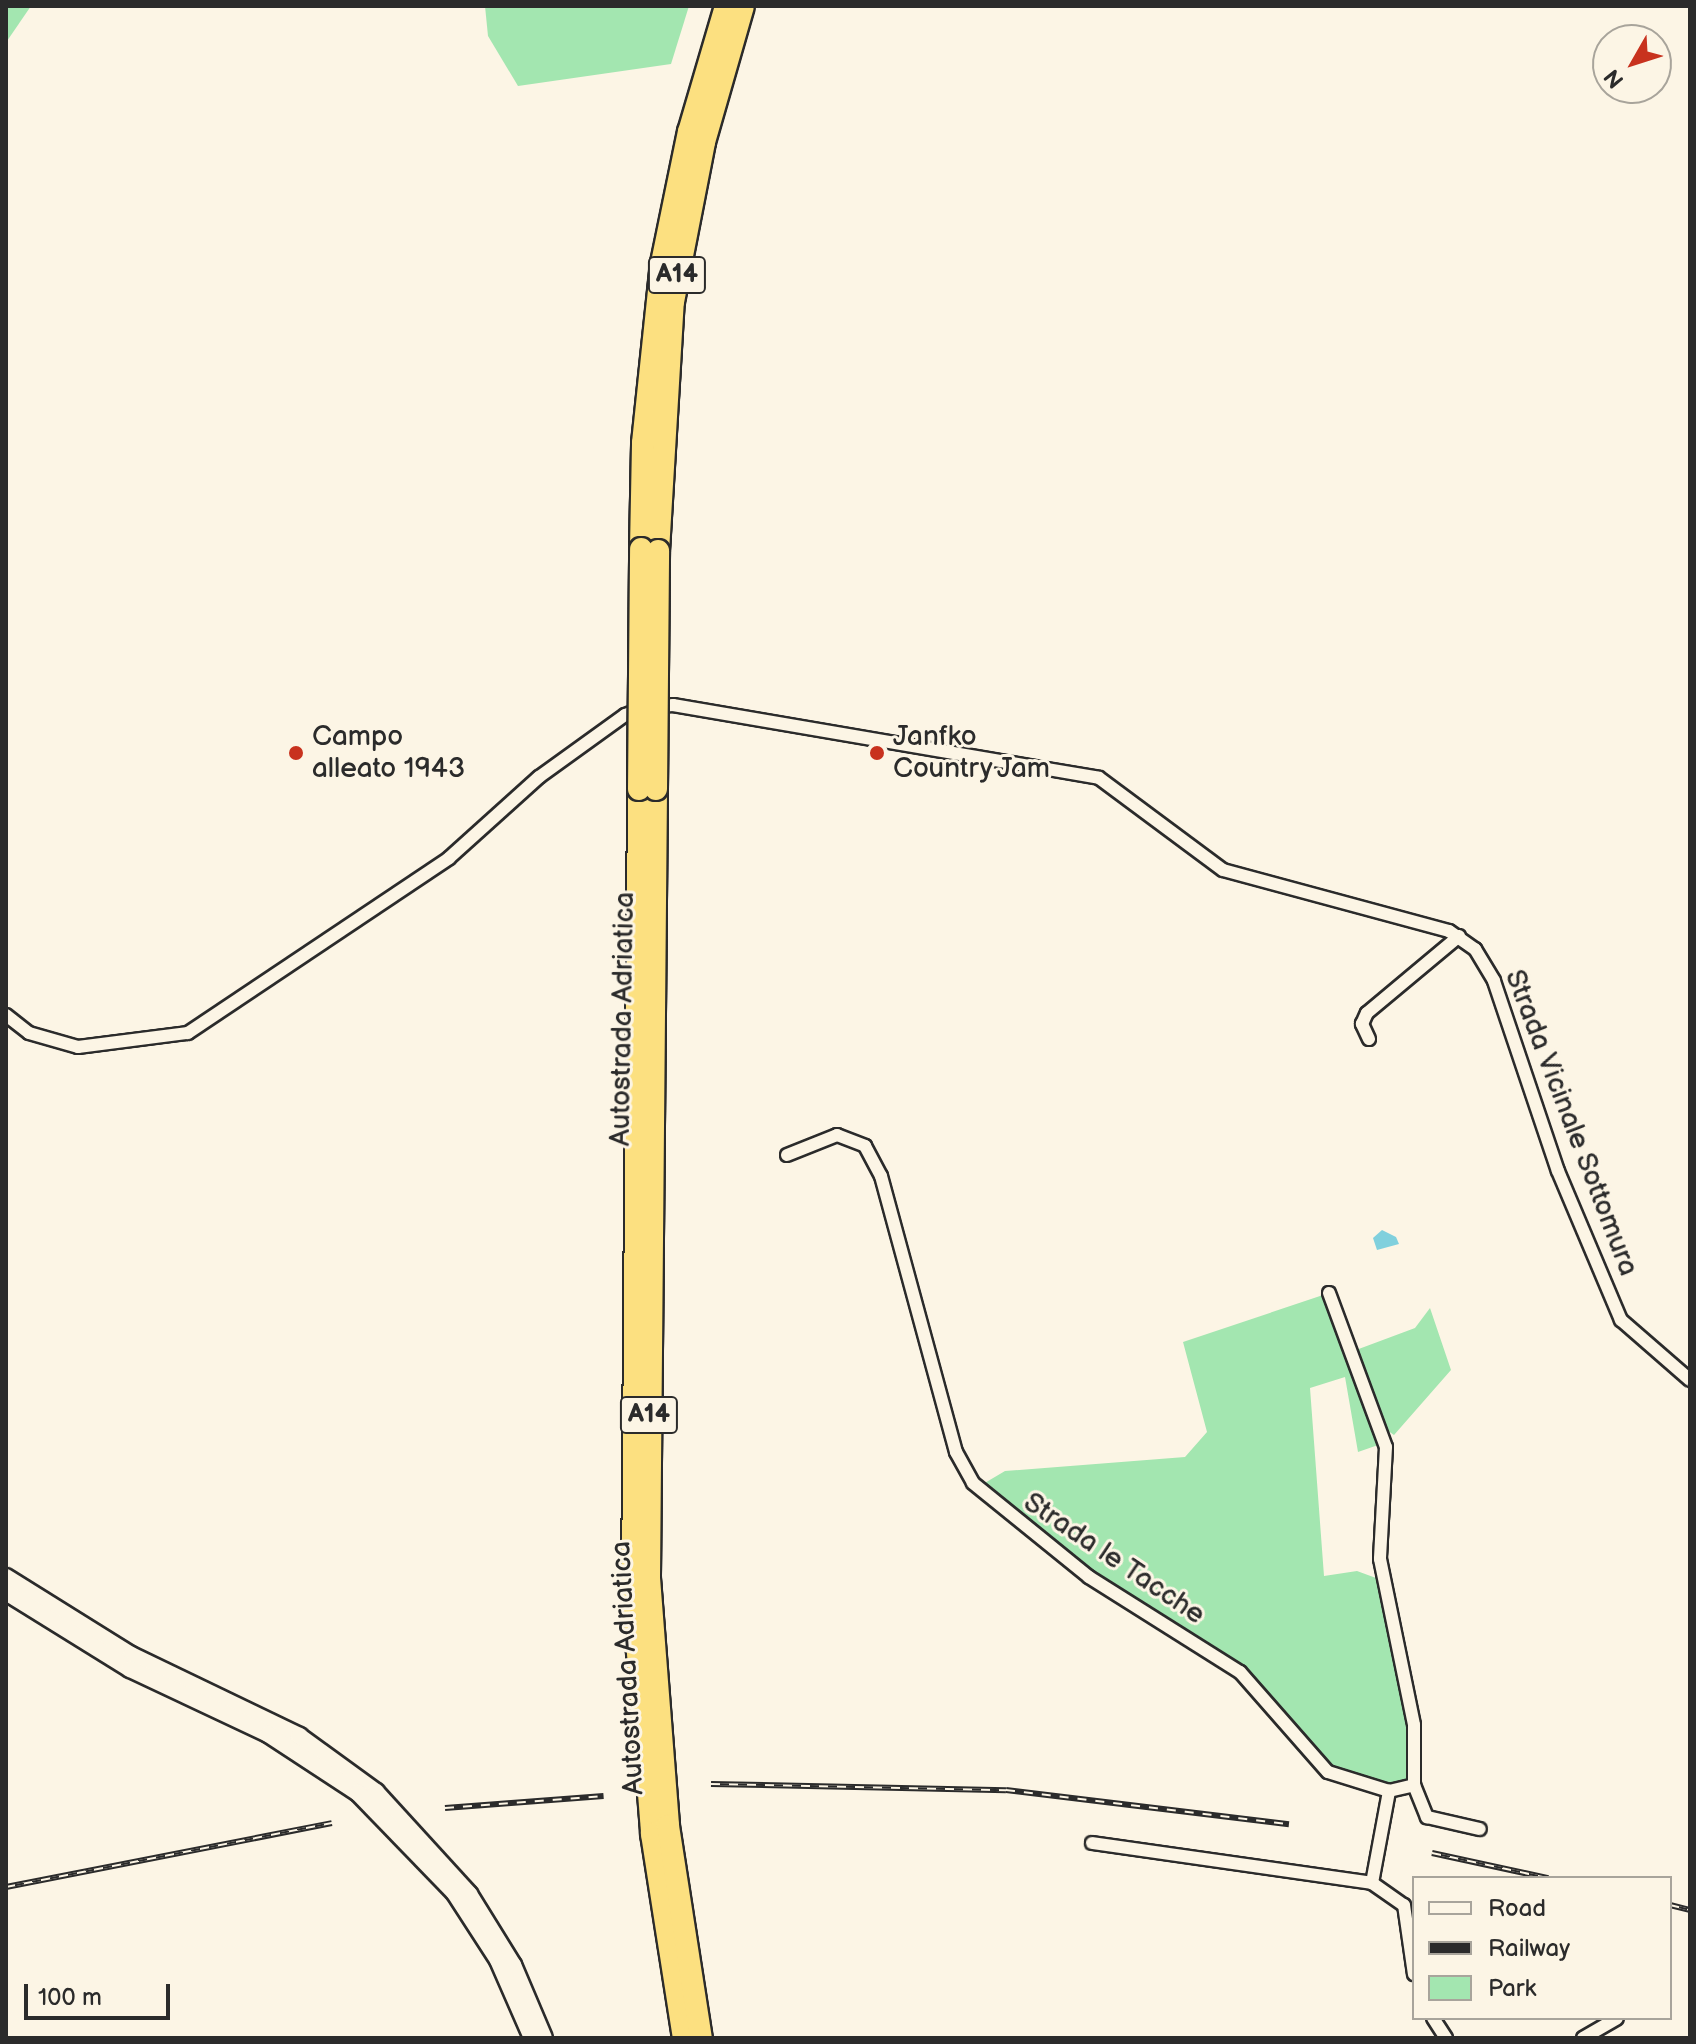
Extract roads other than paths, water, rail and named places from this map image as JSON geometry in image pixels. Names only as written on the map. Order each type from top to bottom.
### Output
[{"type":"highway","name":"Autostrada Adriatica","points":[[701,2038],[668,1826],[649,1578],[650,550],[644,429],[662,263],[689,132],[726,6]]},
{"type":"highway","name":"Autostrada Adriatica","points":[[650,550],[673,302],[704,142],[743,6]]},
{"type":"highway","name":"Autostrada Adriatica","points":[[648,789],[633,1590],[652,1834],[684,2038]]},
{"type":"main road","points":[[6,1577],[131,1655],[299,1736],[376,1792],[439,1854],[489,1923],[544,2038]]},
{"type":"main road","points":[[6,1592],[130,1669],[268,1734],[367,1801],[461,1902],[511,1986],[532,2038]]},
{"type":"street","points":[[6,1015],[29,1033],[78,1047],[188,1033],[443,863],[539,777],[625,715],[646,707],[673,705],[1113,782],[1180,844],[1223,870],[1459,936]]},
{"type":"street","points":[[1369,1039],[1362,1024],[1367,1013],[1459,936]]},
{"type":"street","name":"Strada Vicinale Sottomura","points":[[1459,936],[1494,981],[1558,1171],[1621,1320],[1690,1380]]},
{"type":"street","name":"Strada le Tacche","points":[[787,1155],[837,1135],[865,1146],[881,1176],[956,1452],[973,1483],[1089,1577],[1240,1672],[1339,1779],[1389,1791]]},
{"type":"street","points":[[1329,1293],[1386,1447],[1380,1559],[1414,1725],[1414,1785],[1427,1817],[1480,1829]]},
{"type":"street","points":[[1372,1883],[1389,1791],[1414,1785]]},
{"type":"street","points":[[1092,1843],[1372,1883],[1404,1905],[1412,1960]]},
{"type":"street","points":[[1434,2020],[1446,2038]]},
{"type":"street","points":[[1583,2038],[1614,2020]]},
{"type":"water","points":[[1382,1230],[1396,1237],[1399,1244],[1377,1250],[1373,1238]]},
{"type":"railway","points":[[711,1784],[1006,1790],[1289,1824]]},
{"type":"railway","points":[[445,1808],[604,1796]]},
{"type":"railway","points":[[6,1887],[332,1823]]},
{"type":"railway","points":[[1432,1853],[1539,1876]]},
{"type":"railway","points":[[1672,1906],[1690,1910]]},
{"type":"place","name":"Campo alleato 1943","points":[[296,753]]},
{"type":"place","name":"Janfko Country Jam","points":[[877,753]]}]
